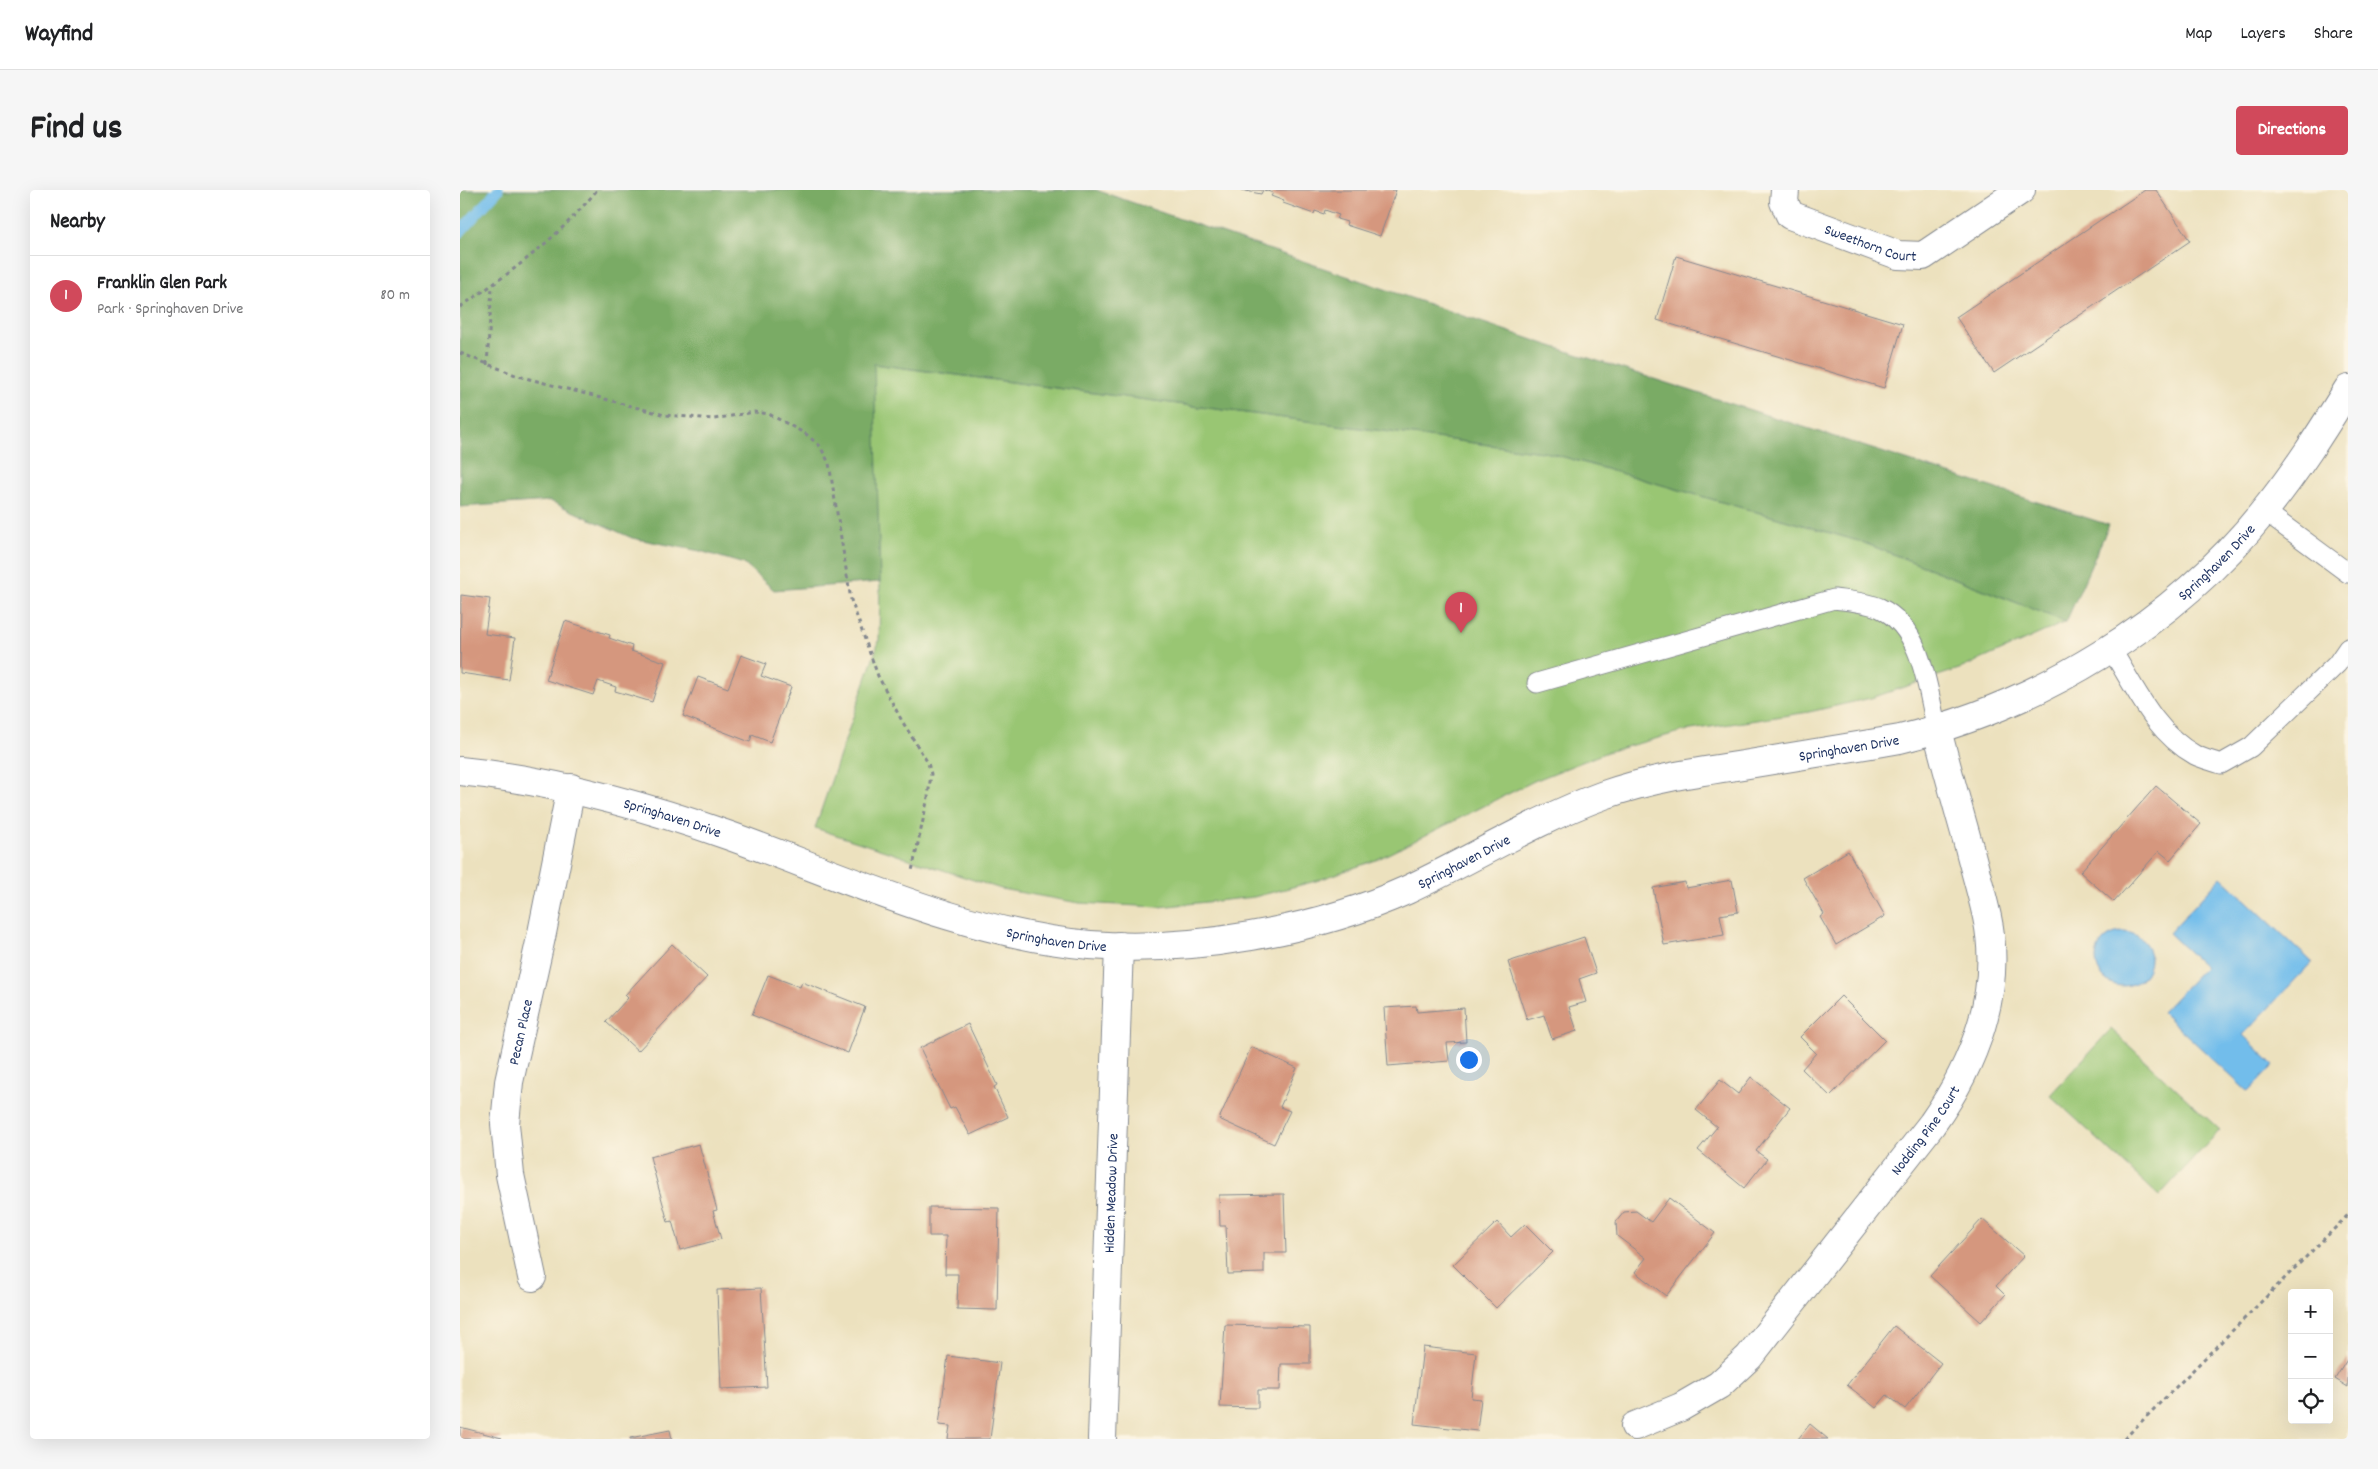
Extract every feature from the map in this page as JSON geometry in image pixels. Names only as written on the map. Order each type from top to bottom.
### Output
[{"type":"street","name":"Sweethorn Court","points":[[1784,190],[1784,202],[1790,215],[1898,255],[1909,257],[1923,256],[2021,190]]},
{"type":"street","name":"Springhaven Drive","points":[[460,771],[571,788],[660,813],[728,835],[903,900],[1018,934],[1088,944],[1119,946],[1181,944],[1245,937],[1299,926],[1351,911],[1402,892],[1552,816],[1606,795],[1660,778],[1900,739],[1937,730],[1986,712],[2050,682],[2111,649],[2168,608],[2218,562],[2264,512],[2305,457],[2348,389]]},
{"type":"street","name":"Nodding Pine Court","points":[[1635,1426],[1681,1407],[1719,1385],[1749,1357],[1932,1124],[1953,1094],[1970,1060],[1983,1025],[1989,988],[1991,953],[1988,919],[1937,730]]},
{"type":"street","name":"Pecan Place","points":[[532,1277],[510,1175],[505,1124],[509,1082],[542,933],[571,788]]},
{"type":"street","name":"Hidden Meadow Drive","points":[[1102,1439],[1119,946]]},
{"type":"lane","points":[[2264,512],[2348,573]]},
{"type":"lane","points":[[1537,683],[1834,599],[1857,602],[1879,608],[1897,619],[1908,632],[1918,654],[1937,730]]},
{"type":"lane","points":[[2111,649],[2153,718],[2173,739],[2196,756],[2221,764],[2252,747],[2337,664],[2348,648]]},
{"type":"path","points":[[460,307],[537,253],[562,229],[597,190]]},
{"type":"path","points":[[487,365],[492,286]]},
{"type":"path","points":[[460,353],[518,376],[665,415],[714,419],[754,412],[768,414],[806,434],[820,446],[829,463],[851,600],[878,676],[902,721],[928,763],[931,774],[917,855],[903,900]]},
{"type":"path","points":[[2124,1439],[2348,1215]]},
{"type":"green space","points":[[460,190],[1096,190],[1545,344],[2109,525],[2066,622],[1862,542],[1550,453],[874,364],[880,582],[774,590],[744,564],[700,551],[632,538],[550,501],[460,507]]},
{"type":"green space","points":[[873,364],[1550,453],[1862,542],[2066,622],[1962,668],[1871,698],[1809,712],[1684,731],[1607,752],[1534,781],[1376,860],[1316,881],[1254,897],[1159,907],[1079,903],[1001,889],[815,828],[879,641],[880,582]]},
{"type":"green space","points":[[2111,1029],[2220,1130],[2159,1196],[2050,1095]]},
{"type":"water","points":[[2221,877],[2312,962],[2243,1035],[2274,1065],[2248,1092],[2162,1012],[2205,967],[2169,933]]},
{"type":"water","points":[[2123,932],[2133,934],[2142,940],[2148,949],[2150,959],[2148,969],[2142,978],[2133,984],[2123,986],[2113,984],[2104,978],[2098,969],[2096,959],[2098,949],[2104,940],[2113,934]]},
{"type":"building","points":[[1241,190],[1263,190],[1261,194]]},
{"type":"building","points":[[1264,190],[1396,190],[1380,236],[1346,225],[1347,222],[1337,219],[1339,215],[1325,210],[1324,214],[1315,211],[1314,214],[1283,203],[1284,201],[1271,196],[1273,193]]},
{"type":"building","points":[[2145,190],[2156,190],[2190,241],[1994,373],[1956,317]]},
{"type":"building","points":[[1676,256],[1903,324],[1884,388],[1657,320]]},
{"type":"building","points":[[461,595],[490,599],[485,634],[515,638],[509,680],[460,673]]},
{"type":"building","points":[[565,621],[610,635],[609,638],[632,646],[631,651],[665,662],[652,702],[615,691],[616,687],[598,681],[593,695],[546,680]]},
{"type":"building","points":[[741,655],[766,664],[761,676],[791,687],[770,742],[752,735],[750,742],[683,716],[698,677],[728,688]]},
{"type":"building","points":[[2156,786],[2201,824],[2170,860],[2159,851],[2114,902],[2080,872]]},
{"type":"building","points":[[1848,851],[1885,916],[1836,945],[1820,917],[1824,914],[1803,878]]},
{"type":"building","points":[[1732,880],[1738,912],[1720,915],[1724,935],[1664,945],[1653,888],[1685,882],[1686,888]]},
{"type":"building","points":[[1584,937],[1596,973],[1579,979],[1586,1002],[1569,1007],[1577,1031],[1552,1039],[1544,1015],[1527,1020],[1508,962]]},
{"type":"building","points":[[672,944],[707,977],[638,1051],[606,1022],[628,998],[625,995]]},
{"type":"building","points":[[768,975],[800,987],[802,982],[865,1007],[848,1053],[752,1015]]},
{"type":"building","points":[[1841,996],[1885,1040],[1830,1096],[1802,1069],[1816,1053],[1800,1037]]},
{"type":"building","points":[[1416,1006],[1417,1012],[1464,1008],[1466,1042],[1447,1043],[1449,1061],[1388,1066],[1384,1008]]},
{"type":"building","points":[[968,1024],[997,1085],[994,1087],[1008,1117],[970,1135],[955,1107],[950,1109],[920,1048]]},
{"type":"building","points":[[1251,1047],[1297,1068],[1280,1107],[1290,1111],[1274,1144],[1219,1119]]},
{"type":"building","points":[[1751,1077],[1790,1108],[1756,1151],[1767,1159],[1744,1188],[1698,1150],[1717,1127],[1696,1110],[1720,1080],[1738,1094]]},
{"type":"building","points":[[699,1144],[717,1210],[713,1211],[721,1239],[680,1250],[672,1221],[668,1222],[650,1157]]},
{"type":"building","points":[[1284,1194],[1286,1253],[1264,1253],[1264,1273],[1228,1274],[1226,1226],[1220,1226],[1219,1195]]},
{"type":"building","points":[[1669,1198],[1715,1233],[1666,1296],[1635,1272],[1646,1258],[1617,1236],[1616,1222],[1624,1212],[1636,1211],[1651,1222]]},
{"type":"building","points":[[929,1207],[999,1208],[997,1310],[957,1309],[958,1274],[945,1274],[946,1236],[929,1236]]},
{"type":"building","points":[[1982,1219],[2024,1256],[1996,1286],[2005,1295],[1981,1322],[1930,1276]]},
{"type":"building","points":[[1497,1222],[1511,1237],[1525,1224],[1553,1252],[1496,1308],[1453,1265]]},
{"type":"building","points":[[761,1288],[767,1387],[721,1389],[717,1290]]},
{"type":"building","points":[[1225,1325],[1310,1327],[1310,1364],[1281,1364],[1280,1390],[1258,1390],[1258,1408],[1220,1407]]},
{"type":"building","points":[[1894,1326],[1941,1363],[1905,1409],[1887,1395],[1876,1408],[1847,1385]]},
{"type":"building","points":[[1423,1347],[1476,1353],[1471,1398],[1481,1399],[1477,1431],[1414,1424]]},
{"type":"building","points":[[948,1356],[1000,1363],[990,1439],[948,1439],[950,1426],[939,1425]]},
{"type":"building","points":[[2348,1358],[2348,1387],[2335,1379]]},
{"type":"building","points":[[1810,1424],[1828,1439],[1798,1439]]},
{"type":"building","points":[[460,1427],[502,1438],[460,1439]]},
{"type":"building","points":[[670,1430],[672,1439],[630,1439],[630,1438]]},
{"type":"waterway","points":[[460,232],[498,190]]},
{"type":"place","name":"Franklin Glen Park","points":[[1461,633]]}]
